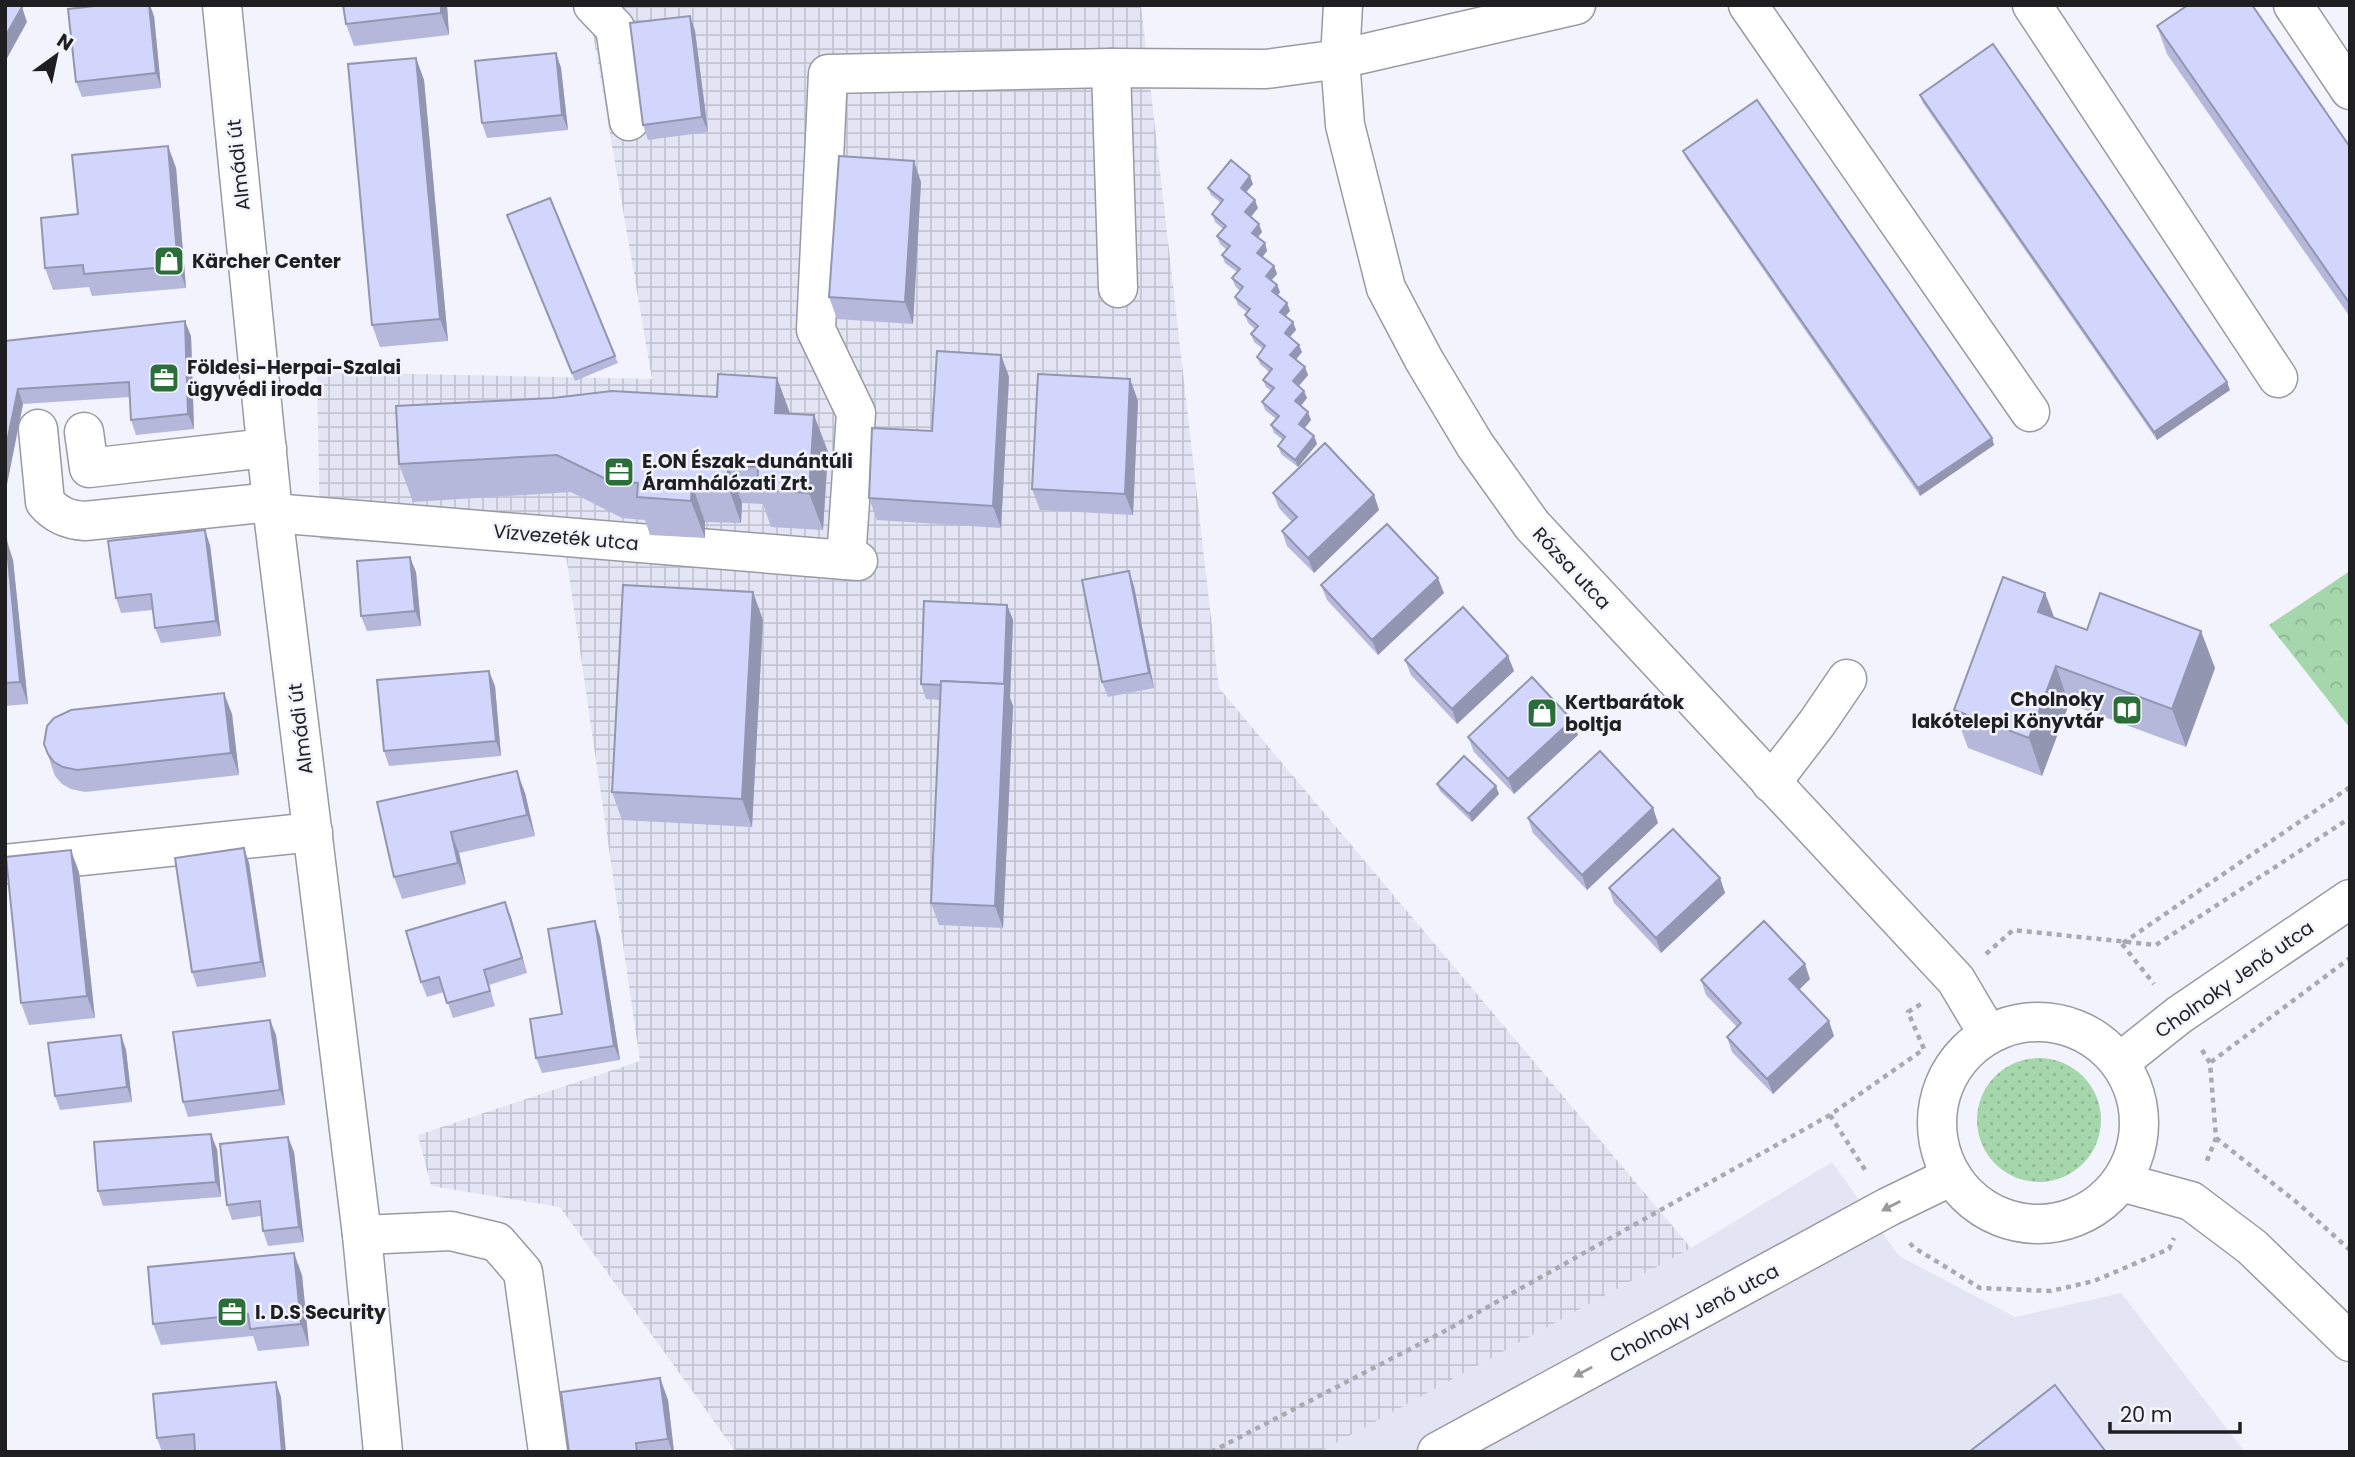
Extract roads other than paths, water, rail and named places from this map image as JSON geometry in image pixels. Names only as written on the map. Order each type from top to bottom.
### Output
[{"type":"street","name":"Almádi út","points":[[222,5],[273,507],[362,1235],[383,1452]]},
{"type":"street","points":[[593,5],[615,28],[629,121]]},
{"type":"street","name":"Rózsa utca","points":[[1343,5],[1340,59],[1345,125],[1386,288],[1424,360],[1475,445],[1532,524],[1956,980],[1988,1034]]},
{"type":"street","points":[[1118,288],[1111,68],[1266,69],[1340,59],[1576,5]]},
{"type":"street","points":[[1748,5],[2030,412]]},
{"type":"street","points":[[2032,5],[2278,378]]},
{"type":"street","points":[[2293,5],[2350,90]]},
{"type":"street","name":"Vízvezeték utca","points":[[38,429],[45,502],[59,515],[72,520],[85,522],[273,507],[852,561],[856,413],[816,330],[828,74],[1111,68]]},
{"type":"street","points":[[84,432],[89,468],[267,448]]},
{"type":"street","points":[[1771,783],[1847,679]]},
{"type":"street","points":[[5,864],[313,832]]},
{"type":"street","name":"Cholnoky Jenő utca","points":[[2120,1062],[2179,1015],[2350,899]]},
{"type":"street","points":[[2045,1021],[2082,1032],[2099,1042],[2120,1062],[2135,1091],[2140,1122],[2135,1154],[2121,1182],[2101,1203],[2077,1216],[2050,1224],[2021,1223],[1994,1214],[1970,1198],[1952,1176],[1939,1146],[1937,1113],[1945,1082],[1963,1055],[1988,1034],[2016,1024],[2045,1021]]},
{"type":"street","name":"Cholnoky Jenő utca","points":[[1437,1452],[1888,1207],[1952,1176]]},
{"type":"street","points":[[2121,1182],[2191,1201],[2252,1247],[2350,1342]]},
{"type":"street","points":[[362,1235],[451,1231],[497,1242],[523,1272],[548,1452]]},
{"type":"place","name":"Kärcher Center","points":[[169,261]]},
{"type":"place","name":"Földesi-Herpai-Szalai ügyvédi iroda","points":[[164,378]]},
{"type":"place","name":"E.ON Észak-dunántúli Áramhálózati Zrt.","points":[[619,472]]},
{"type":"place","name":"Cholnoky lakótelepi Könyvtár","points":[[2127,710]]},
{"type":"place","name":"Kertbarátok boltja","points":[[1542,713]]},
{"type":"place","name":"I. D.S Security","points":[[232,1312]]}]
